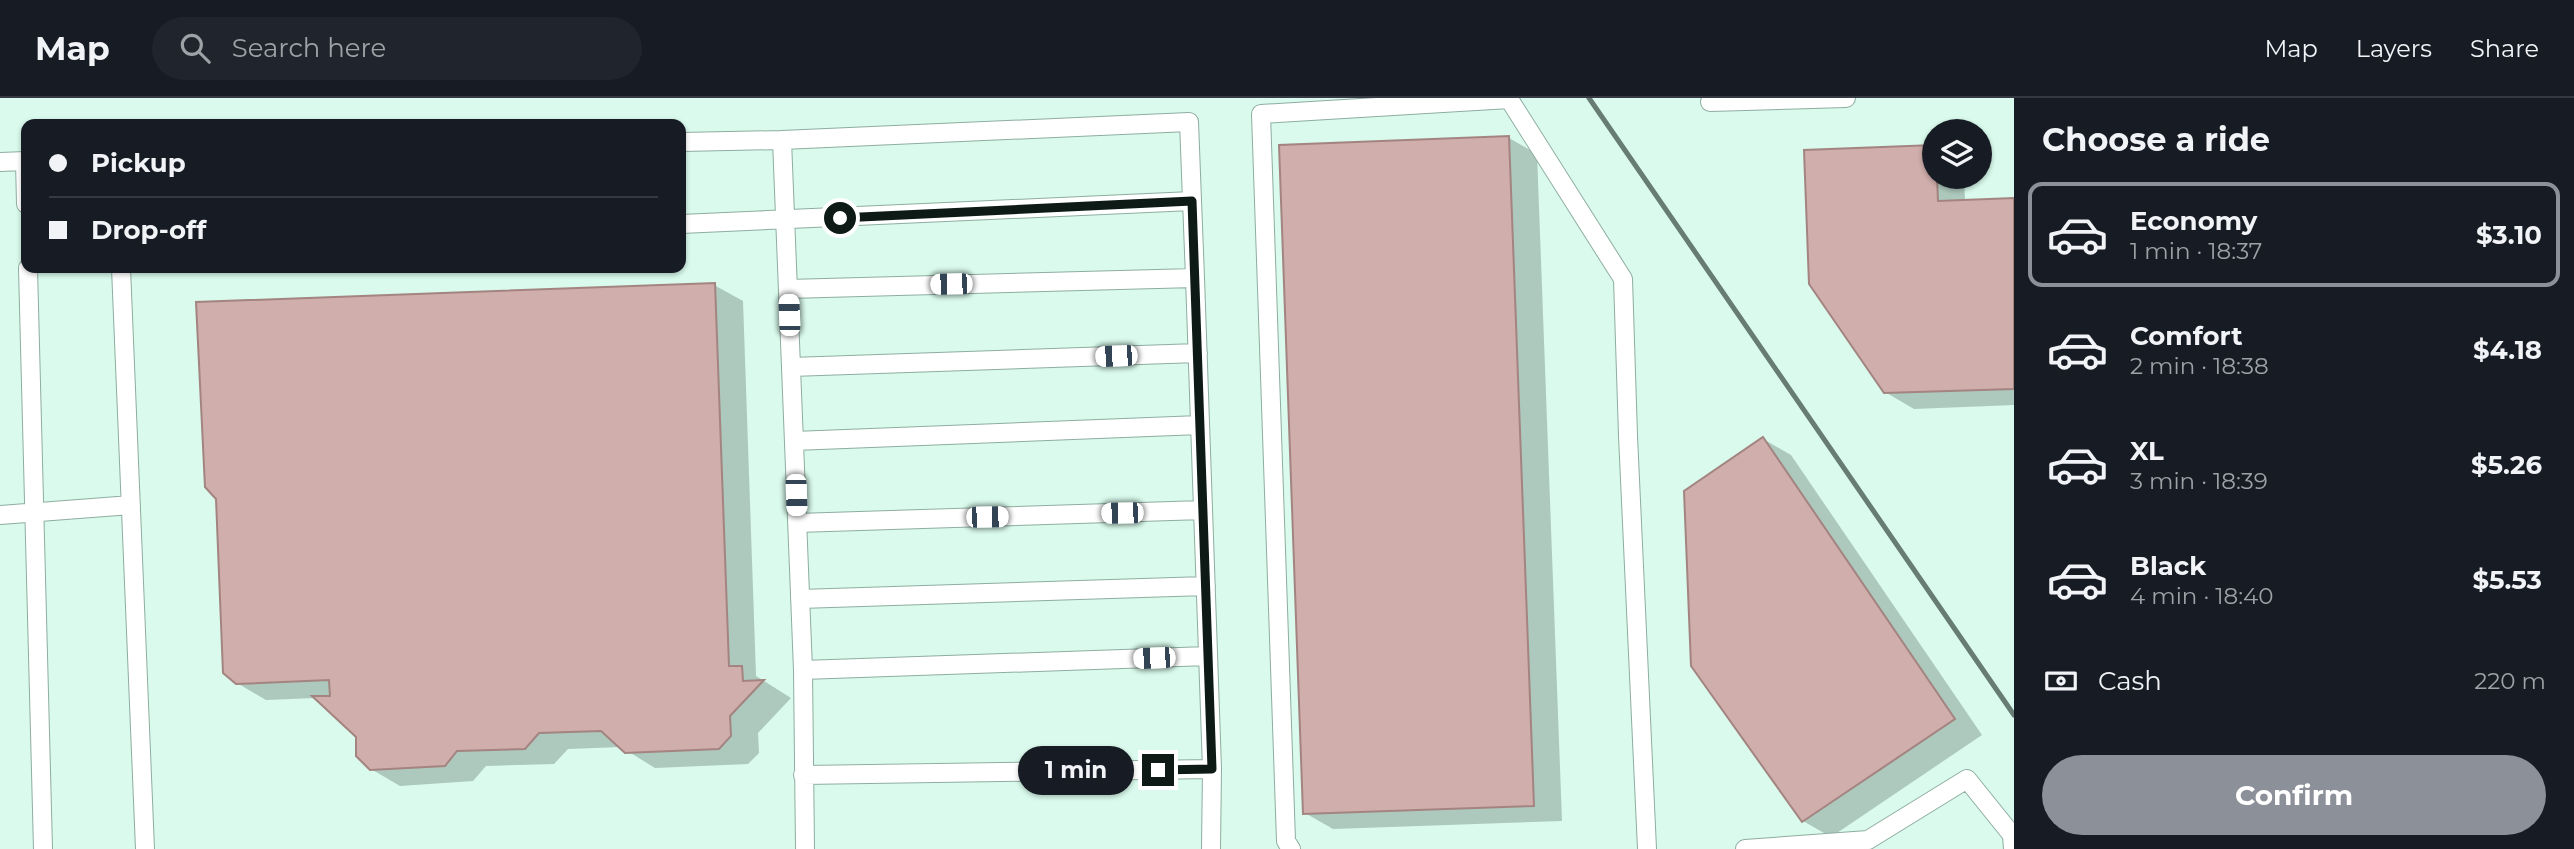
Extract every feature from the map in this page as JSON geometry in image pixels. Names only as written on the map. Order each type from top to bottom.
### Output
[{"type":"lane","points":[[1710,102],[1846,98]]},
{"type":"lane","points":[[1291,849],[1286,841],[1261,114],[1509,99],[1623,279],[1647,849]]},
{"type":"lane","points":[[686,142],[1189,122],[1212,769],[1211,849]]},
{"type":"lane","points":[[782,140],[803,670],[805,849]]},
{"type":"lane","points":[[0,162],[21,161]]},
{"type":"lane","points":[[686,224],[1192,201]]},
{"type":"lane","points":[[28,273],[43,849]]},
{"type":"lane","points":[[121,273],[145,849]]},
{"type":"lane","points":[[788,289],[1195,278]]},
{"type":"lane","points":[[791,367],[1198,353]]},
{"type":"lane","points":[[794,441],[1200,425]]},
{"type":"lane","points":[[0,515],[131,505]]},
{"type":"lane","points":[[797,523],[1203,510]]},
{"type":"lane","points":[[800,599],[1206,586]]},
{"type":"lane","points":[[803,670],[1208,656]]},
{"type":"lane","points":[[803,775],[1212,769]]},
{"type":"lane","points":[[1745,849],[1868,840],[1967,779],[2012,835],[2013,849]]},
{"type":"building","points":[[1509,136],[1534,806],[1303,814],[1279,145]]},
{"type":"building","points":[[1922,145],[1922,189],[1938,189],[1938,201],[2014,198],[2014,389],[1884,393],[1809,284],[1804,150]]},
{"type":"building","points":[[715,283],[729,666],[742,666],[743,681],[764,680],[730,716],[731,736],[719,749],[625,753],[601,731],[539,733],[525,749],[457,751],[445,766],[370,770],[356,756],[356,737],[312,696],[330,696],[329,680],[236,684],[223,673],[216,499],[205,487],[196,302]]},
{"type":"building","points":[[1763,437],[1955,719],[1802,822],[1691,666],[1684,491]]},
{"type":"railway","points":[[1589,98],[2014,715]]},
{"type":"route","points":[[840,218],[1192,201],[1212,769],[1158,770]]}]
